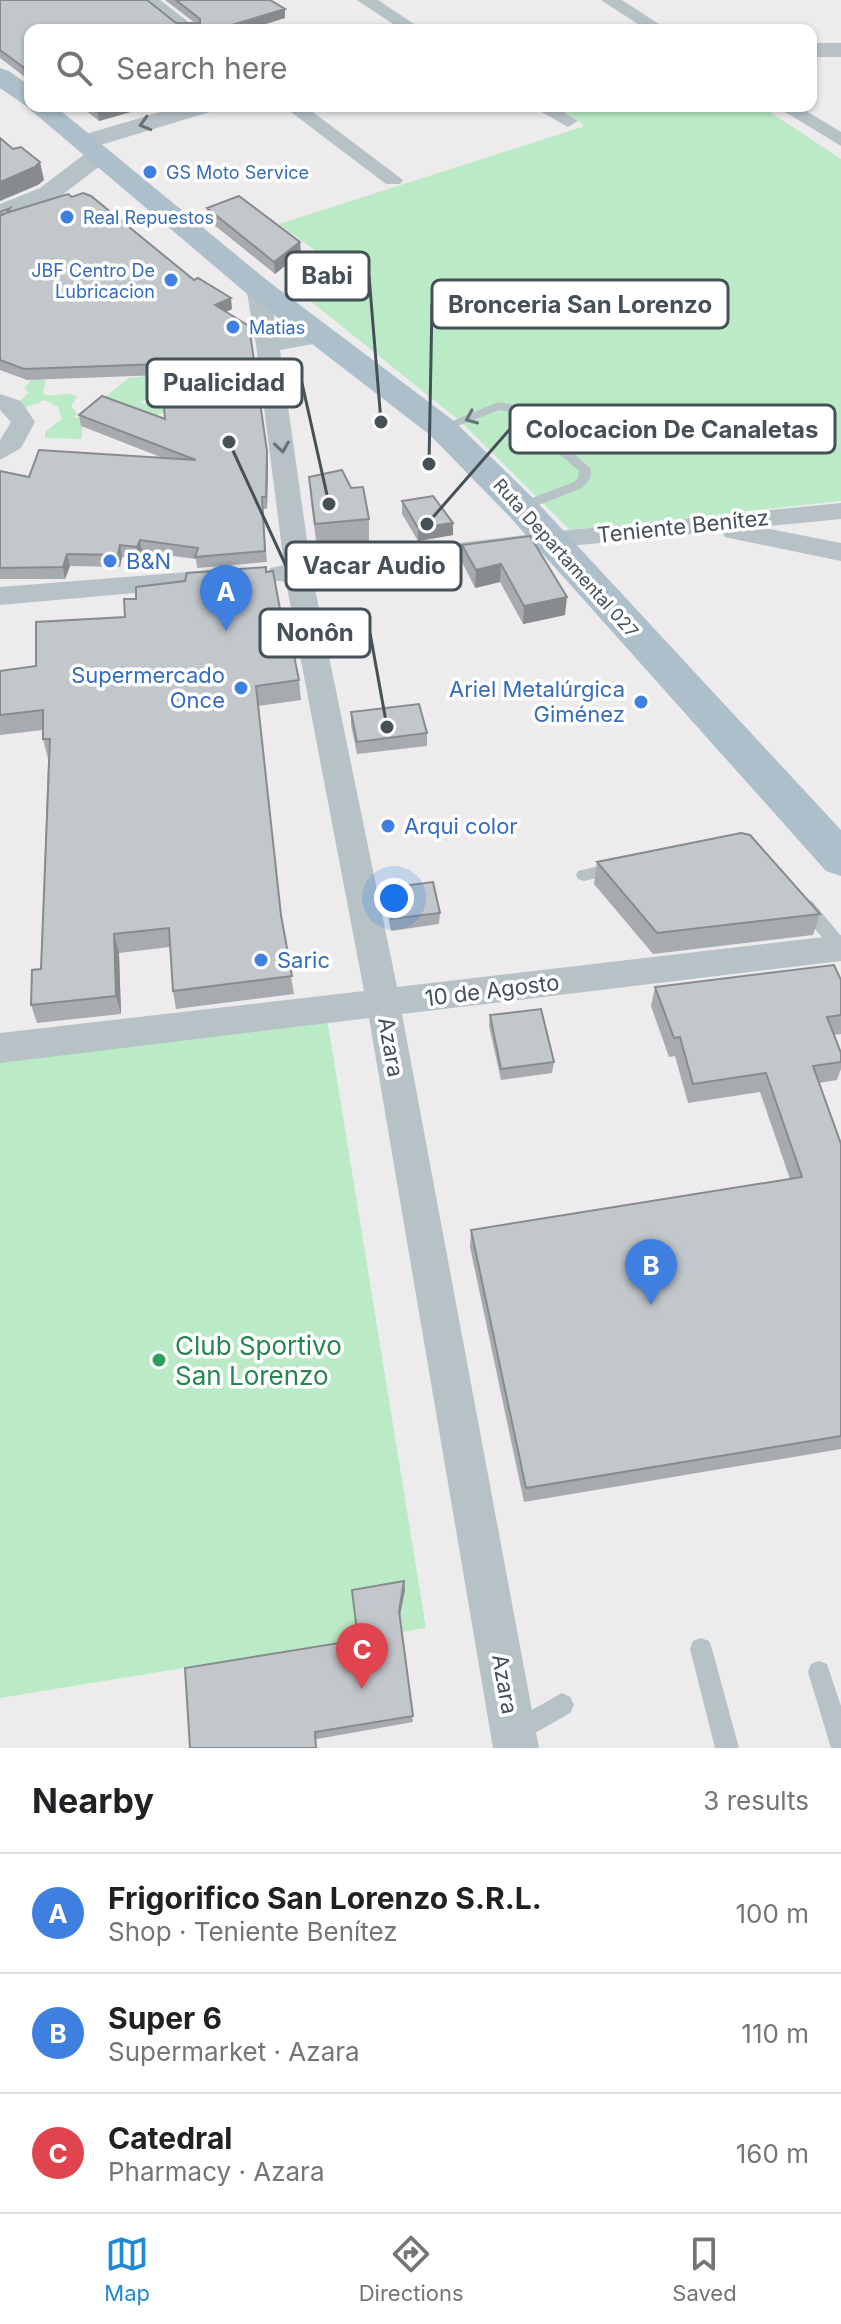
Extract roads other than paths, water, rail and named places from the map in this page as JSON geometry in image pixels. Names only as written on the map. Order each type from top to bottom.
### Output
[{"type":"main road","points":[[0,76],[24,94]]},
{"type":"main road","name":"Ruta Departamental 027","points":[[47,112],[257,287],[442,428],[521,507],[841,859]]},
{"type":"street","points":[[149,0],[182,24]]},
{"type":"street","points":[[366,0],[404,24]]},
{"type":"street","points":[[610,0],[649,24]]},
{"type":"street","points":[[817,50],[841,50]]},
{"type":"street","points":[[0,213],[49,193],[92,148],[189,112]]},
{"type":"street","points":[[301,112],[393,180]]},
{"type":"street","points":[[552,112],[568,121]]},
{"type":"street","points":[[795,112],[841,140]]},
{"type":"street","name":"Azara","points":[[257,287],[268,345],[298,572],[383,1003],[515,1740]]},
{"type":"street","points":[[268,345],[322,336]]},
{"type":"street","points":[[0,452],[12,443],[23,422],[6,404]]},
{"type":"street","name":"Teniente Benítez","points":[[0,596],[298,572],[549,540],[841,511]]},
{"type":"street","points":[[697,524],[841,552]]},
{"type":"street","name":"10 de Agosto","points":[[0,1048],[841,948]]},
{"type":"lane","points":[[442,428],[498,406],[515,409],[585,470],[584,479],[578,485],[521,507]]},
{"type":"lane","points":[[584,875],[629,866]]},
{"type":"lane","points":[[790,887],[841,948]]},
{"type":"lane","points":[[701,1649],[727,1748]]},
{"type":"lane","points":[[819,1672],[841,1744]]},
{"type":"lane","points":[[515,1740],[562,1705]]},
{"type":"place","name":"GS Moto Service","points":[[150,172]]},
{"type":"place","name":"Real Repuestos","points":[[67,217]]},
{"type":"place","name":"JBF Centro De Lubricacion","points":[[171,280]]},
{"type":"place","name":"Matias","points":[[233,327]]},
{"type":"place","name":"Babi","points":[[381,422]]},
{"type":"place","name":"Vacar Audio","points":[[229,442]]},
{"type":"place","name":"Bronceria San Lorenzo","points":[[429,464]]},
{"type":"place","name":"Pualicidad","points":[[329,504]]},
{"type":"place","name":"Colocacion De Canaletas","points":[[427,524]]},
{"type":"place","name":"B&N","points":[[110,561]]},
{"type":"place","name":"Frigorifico San Lorenzo S.R.L.","points":[[226,631]]},
{"type":"place","name":"Supermercado Once","points":[[241,688]]},
{"type":"place","name":"Ariel Metalúrgica Giménez","points":[[641,702]]},
{"type":"place","name":"Nonôn","points":[[387,727]]},
{"type":"place","name":"Arqui color","points":[[388,826]]},
{"type":"place","name":"Saric","points":[[261,960]]},
{"type":"place","name":"Super 6","points":[[651,1305]]},
{"type":"place","name":"Club Sportivo San Lorenzo","points":[[159,1360]]},
{"type":"place","name":"Catedral","points":[[362,1689]]}]
